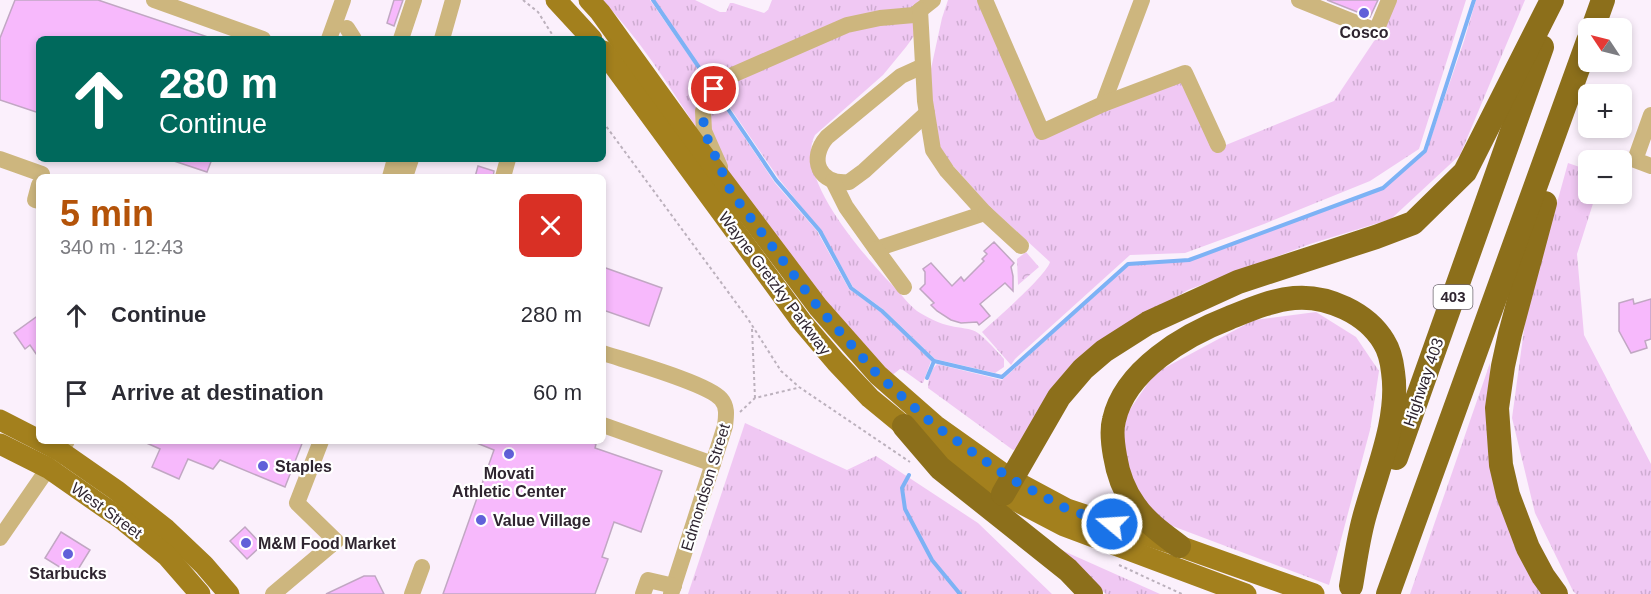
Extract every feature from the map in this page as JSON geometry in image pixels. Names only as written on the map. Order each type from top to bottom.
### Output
[{"type":"highway","points":[[1007,486],[1059,397],[1083,369],[1104,351],[1148,323],[1238,282],[1413,223],[1465,172],[1552,0]]},
{"type":"highway","name":"Highway 403","points":[[1350,590],[1559,0]]},
{"type":"highway","points":[[1597,18],[1603,0]]},
{"type":"highway","name":"403","points":[[1388,594],[1578,70]]},
{"type":"highway","points":[[1556,594],[1528,548],[1508,495],[1501,465],[1497,408],[1510,334],[1565,131],[1577,73]]},
{"type":"highway","points":[[1179,546],[1154,527],[1136,507],[1117,473],[1113,447],[1113,422],[1126,391],[1142,372],[1167,351],[1188,336],[1213,324],[1250,310],[1295,298],[1333,302],[1356,314],[1375,330],[1385,342],[1394,372],[1394,398],[1389,430],[1363,521],[1350,590]]},
{"type":"highway","points":[[904,426],[940,468],[1068,570],[1091,594]]},
{"type":"main road","points":[[556,0],[589,36]]},
{"type":"main road","name":"Wayne Gretzky Parkway","points":[[589,0],[818,307],[878,375],[1007,486],[1064,526],[1246,594]]},
{"type":"main road","name":"Wayne Gretzky Parkway","points":[[606,55],[801,321],[870,398],[904,426],[937,450],[1007,486],[1311,593]]},
{"type":"main road","name":"West Street","points":[[0,420],[36,438]]},
{"type":"main road","name":"West Street","points":[[0,444],[59,453],[85,493],[167,556],[200,594]]},
{"type":"main road","name":"West Street","points":[[46,444],[116,490],[166,529],[204,565],[229,594]]},
{"type":"street","points":[[154,0],[255,36]]},
{"type":"street","points":[[330,36],[343,0]]},
{"type":"street","points":[[402,36],[414,0]]},
{"type":"street","points":[[443,36],[453,0]]},
{"type":"street","points":[[984,0],[1042,132],[1102,104],[1185,73],[1218,145]]},
{"type":"street","points":[[1102,104],[1143,0]]},
{"type":"street","points":[[1299,0],[1376,31],[1389,0]]},
{"type":"street","points":[[731,192],[704,131],[703,111],[711,92],[728,77],[847,25],[880,18],[914,15],[927,5]]},
{"type":"street","points":[[927,5],[923,66],[933,150],[947,171],[985,213],[1021,246]]},
{"type":"street","points":[[923,66],[901,76],[827,137],[821,144],[817,158],[818,166],[825,176],[833,181],[849,182],[927,113]]},
{"type":"street","points":[[1651,116],[1635,160],[1651,166]]},
{"type":"street","points":[[0,159],[42,174]]},
{"type":"street","points":[[833,181],[846,207],[904,287]]},
{"type":"street","points":[[876,249],[985,213]]},
{"type":"street","name":"Edmondson Street","points":[[606,354],[695,384],[722,400],[727,411],[725,426],[673,590]]},
{"type":"street","points":[[606,426],[713,465]]},
{"type":"street","points":[[273,594],[336,541],[297,503],[320,444]]},
{"type":"street","points":[[0,538],[59,453]]},
{"type":"street","points":[[412,594],[422,567]]},
{"type":"street","points":[[644,594],[648,580],[673,590]]},
{"type":"path","points":[[523,0],[538,12],[553,36]]},
{"type":"path","points":[[752,326],[755,398]]},
{"type":"path","points":[[725,426],[755,398],[799,387]]},
{"type":"green space","points":[[602,0],[650,0],[710,86],[696,127],[640,45]]},
{"type":"green space","points":[[654,0],[695,0],[720,12],[726,12],[730,3],[733,3],[764,13],[768,10],[772,0],[927,0],[898,14],[711,82]]},
{"type":"green space","points":[[948,0],[983,0],[1040,132],[1183,78],[1221,147],[1334,101],[1382,29],[1394,0],[1466,0],[1419,149],[1370,181],[1185,253],[1130,255],[1011,365],[982,332],[1040,277],[1050,262],[989,206],[940,151],[929,78]]},
{"type":"green space","points":[[1476,0],[1525,0],[1460,155],[1391,219],[1310,244],[1188,290],[1107,338],[1023,447],[1013,450],[928,388],[930,375],[937,364],[1002,380],[1129,265],[1188,261],[1383,189],[1426,152]]},
{"type":"green space","points":[[913,16],[914,36],[883,75],[815,135],[811,152],[814,173],[823,194],[852,238],[911,306],[942,324],[978,333],[1004,359],[1004,367],[995,373],[935,359],[884,310],[853,287],[821,231],[779,179],[720,93],[722,85],[847,26]]},
{"type":"green space","points":[[716,95],[775,183],[817,231],[849,289],[881,312],[931,361],[923,383],[900,369],[891,376],[823,302],[727,171],[707,131],[712,98]]},
{"type":"green space","points":[[1568,163],[1578,166],[1578,204],[1593,204],[1577,254],[1584,335],[1651,464],[1651,594],[1576,594],[1535,513],[1512,418],[1526,315]]},
{"type":"green space","points":[[1026,252],[1039,267],[1018,285],[1017,259]]},
{"type":"green space","points":[[1316,312],[1356,337],[1379,371],[1370,430],[1329,585],[1167,524],[1142,502],[1121,453],[1126,415],[1155,373],[1254,320]]},
{"type":"green space","points":[[1490,363],[1491,464],[1547,594],[1410,594]]},
{"type":"green space","points":[[745,423],[847,470],[876,456],[978,523],[1052,594],[688,594]]},
{"type":"green space","points":[[1048,544],[1160,594],[1106,594]]},
{"type":"building","points":[[15,0],[98,0],[205,36],[36,36],[36,112],[0,100],[0,38]]},
{"type":"building","points":[[394,0],[403,0],[394,26],[387,23]]},
{"type":"building","name":"Cosco","points":[[1327,0],[1378,0],[1370,17]]},
{"type":"building","points":[[177,162],[211,162],[207,172]]},
{"type":"building","points":[[478,166],[494,171],[494,174],[476,174]]},
{"type":"building","points":[[994,242],[1014,263],[1011,267],[1013,291],[1005,283],[980,304],[990,316],[979,325],[977,322],[961,323],[951,320],[937,311],[931,305],[934,303],[920,289],[925,284],[923,269],[931,263],[952,286],[961,277],[964,281],[984,261],[982,259],[987,254],[984,251]]},
{"type":"building","points":[[606,268],[662,288],[649,326],[606,311]]},
{"type":"building","points":[[1633,299],[1634,304],[1651,299],[1651,339],[1645,341],[1647,348],[1631,353],[1619,331],[1619,303]]},
{"type":"building","points":[[36,317],[36,354],[30,345],[25,349],[14,333]]},
{"type":"building","name":"Staples","points":[[149,444],[302,444],[285,487],[220,460],[213,469],[188,459],[179,479],[152,467],[160,449]]},
{"type":"building","points":[[479,444],[596,444],[595,448],[662,471],[641,532],[614,522],[602,557],[608,559],[595,594],[443,594],[494,450]]},
{"type":"building","name":"M&M Food Market","points":[[245,527],[262,545],[247,559],[230,541]]},
{"type":"building","name":"Starbucks","points":[[61,532],[90,550],[74,576],[45,558]]},
{"type":"building","points":[[364,576],[375,576],[384,594],[326,594]]},
{"type":"waterway","points":[[653,0],[711,85]]},
{"type":"waterway","points":[[717,93],[776,180],[820,231],[851,288],[882,311],[934,361],[1002,377],[1128,264],[1189,260],[1383,188],[1425,151],[1474,0]]},
{"type":"waterway","points":[[927,378],[934,361]]},
{"type":"waterway","points":[[909,475],[902,488],[905,509],[932,560],[960,594]]},
{"type":"place","name":"Cosco","points":[[1364,13]]},
{"type":"place","name":"Movati Athletic Center","points":[[509,454]]},
{"type":"place","name":"Staples","points":[[263,466]]},
{"type":"place","name":"Value Village","points":[[481,520]]},
{"type":"place","name":"M&M Food Market","points":[[246,543]]},
{"type":"place","name":"Starbucks","points":[[68,554]]},
{"type":"route","points":[[714,89],[703,111],[704,131],[731,192],[818,307],[878,375],[934,425],[1011,479],[1067,509],[1112,524]]}]
